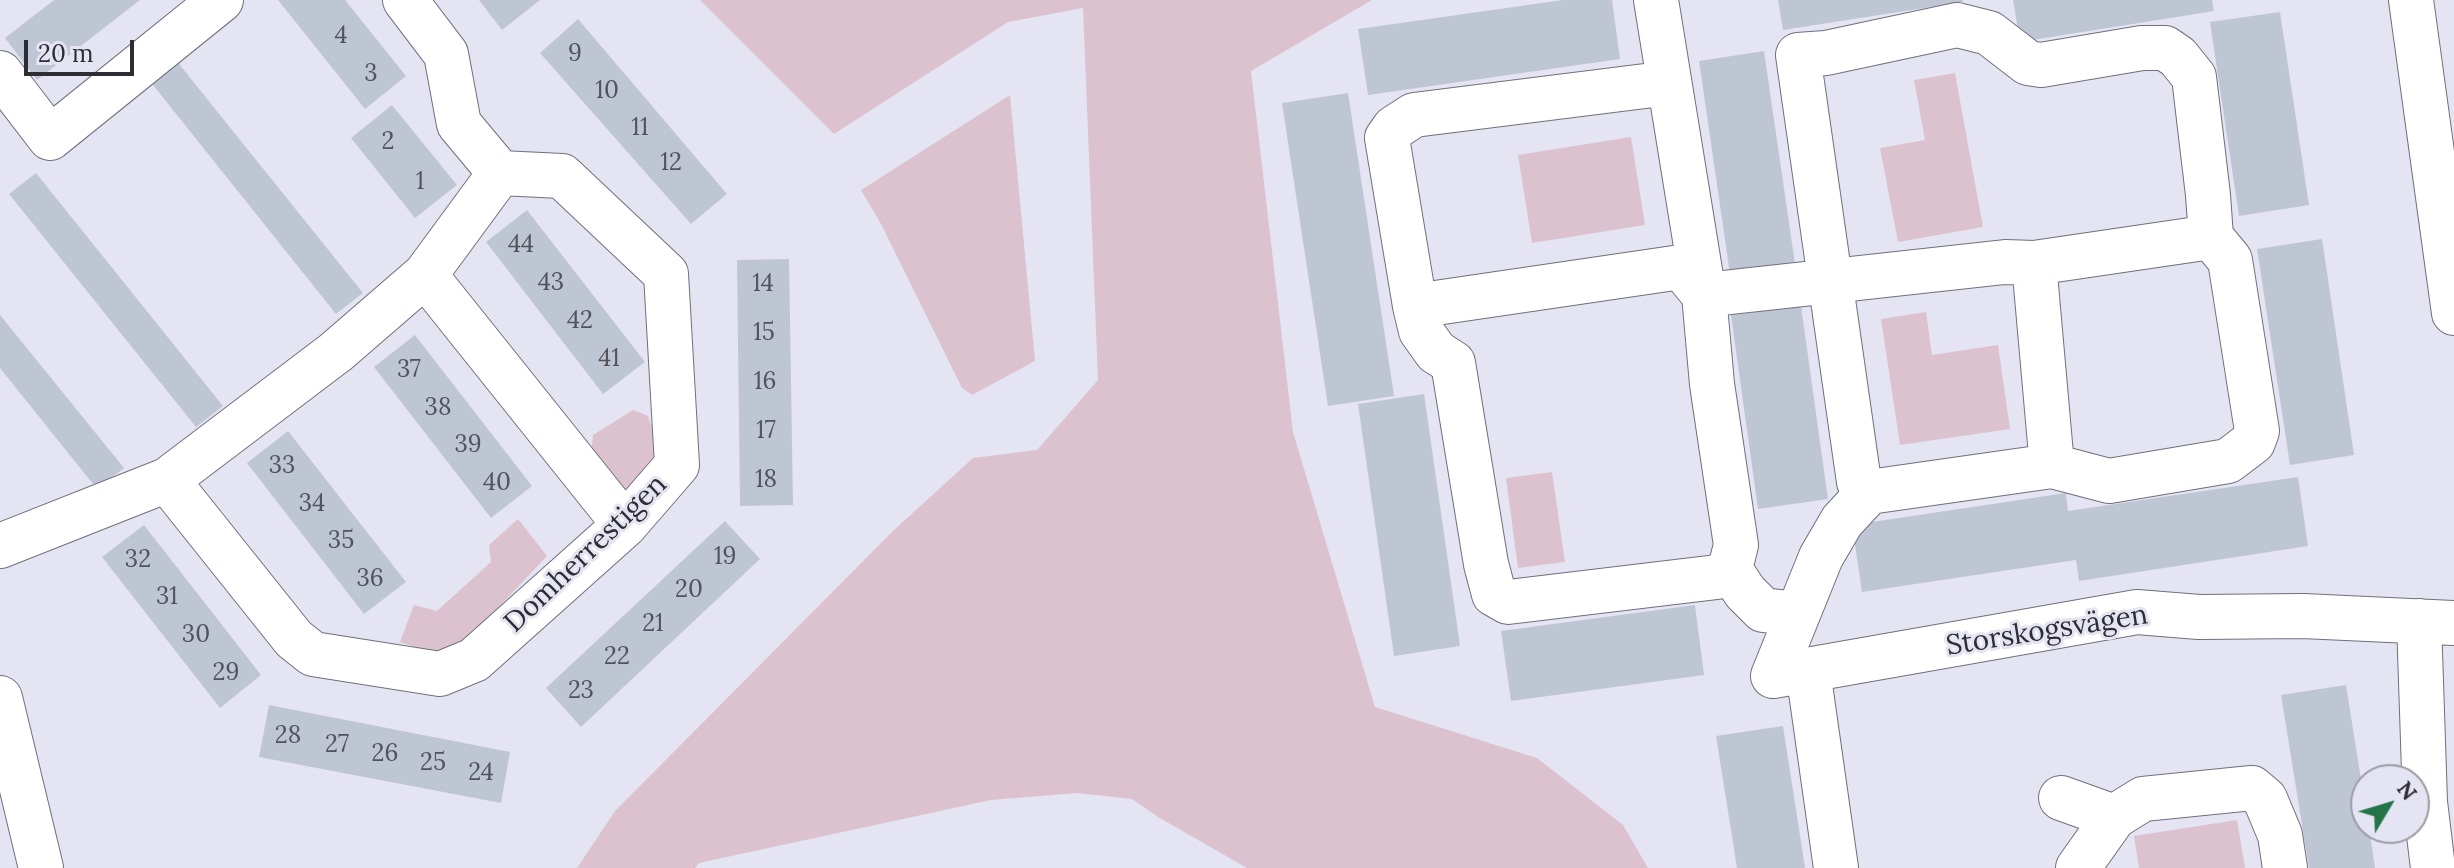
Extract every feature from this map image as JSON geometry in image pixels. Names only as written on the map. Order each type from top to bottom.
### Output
[{"type":"street","points":[[0,73],[50,138],[221,0]]},
{"type":"street","points":[[0,546],[167,480],[336,352],[425,275],[500,173],[459,124],[446,54],[405,0]]},
{"type":"street","points":[[1656,0],[1704,295],[1712,384],[1736,545],[1730,569],[1717,577],[1508,602],[1494,594],[1486,564],[1453,363],[1436,352],[1421,331],[1387,138],[1394,128],[1414,115],[1669,83]]},
{"type":"street","points":[[2411,0],[2447,203],[2454,313]]},
{"type":"street","points":[[1836,868],[1791,674],[1798,614],[1821,557],[1842,521],[1869,492],[2052,466],[2109,481],[2228,461],[2253,442],[2257,431],[2230,260],[2211,237],[2194,77],[2178,57],[2165,48],[2142,48],[2041,65],[2028,63],[1989,33],[1957,25],[1826,53],[1798,55],[1859,482],[1869,492]]},
{"type":"street","name":"Domherrestigen","points":[[167,480],[294,639],[313,654],[440,674],[474,660],[625,525],[677,465],[666,274],[562,176],[500,173]]},
{"type":"street","points":[[1704,295],[2005,262],[2034,263],[2211,237]]},
{"type":"street","points":[[2034,263],[2052,466]]},
{"type":"street","points":[[1415,306],[1681,267],[1704,295]]},
{"type":"street","points":[[425,275],[625,525]]},
{"type":"street","points":[[1730,569],[1745,592],[1763,610],[1798,614]]},
{"type":"street","name":"Storskogsvägen","points":[[1791,674],[2137,612],[2199,617],[2303,616],[2437,622],[2425,802],[2433,868]]},
{"type":"street","points":[[0,698],[41,868]]},
{"type":"street","points":[[2078,868],[2114,817],[2143,799],[2252,788],[2265,799],[2280,835],[2285,868]]},
{"type":"street","points":[[2061,798],[2114,817]]},
{"type":"shaded area","points":[[700,0],[1372,0],[1251,71],[1293,432],[1375,707],[1537,758],[1623,825],[1648,868],[1247,868],[1132,799],[1077,793],[991,800],[699,863],[695,868],[577,868],[615,811],[894,530],[973,458],[1037,450],[1098,380],[1083,8],[1008,22],[834,134]]},
{"type":"shaded area","points":[[1955,73],[1983,227],[1898,242],[1880,148],[1925,140],[1914,80]]},
{"type":"shaded area","points":[[1010,95],[1035,361],[972,395],[962,388],[861,190]]},
{"type":"shaded area","points":[[1631,137],[1645,225],[1532,243],[1518,155]]},
{"type":"shaded area","points":[[1926,312],[1932,355],[1998,345],[2010,429],[1900,445],[1881,319]]},
{"type":"shaded area","points":[[633,410],[648,416],[654,433],[668,441],[631,496],[590,464],[593,435]]},
{"type":"shaded area","points":[[1552,472],[1565,562],[1518,568],[1506,478]]},
{"type":"shaded area","points":[[518,519],[547,556],[459,649],[437,654],[400,642],[414,605],[437,611],[491,562],[489,545]]},
{"type":"shaded area","points":[[2237,820],[2245,868],[2139,868],[2134,836]]},
{"type":"building","points":[[54,0],[140,0],[37,80],[5,38]]},
{"type":"building","points":[[278,0],[345,0],[406,76],[365,109]]},
{"type":"building","points":[[479,0],[540,0],[502,30]]},
{"type":"building","points":[[1563,0],[1612,0],[1620,59],[1368,95],[1358,29]]},
{"type":"building","points":[[1778,0],[1963,0],[1963,2],[1783,30]]},
{"type":"building","points":[[2013,0],[2212,0],[2214,11],[2020,42]]},
{"type":"building","points":[[2280,12],[2309,205],[2239,216],[2210,22]]},
{"type":"building","points":[[578,19],[727,194],[691,224],[540,53]]},
{"type":"building","points":[[1764,51],[1795,264],[1730,274],[1699,61]]},
{"type":"building","points":[[175,59],[363,293],[336,314],[149,80]]},
{"type":"building","points":[[1348,93],[1394,396],[1328,406],[1282,103]]},
{"type":"building","points":[[392,105],[457,185],[415,218],[351,138]]},
{"type":"building","points":[[36,173],[223,406],[196,427],[9,194]]},
{"type":"building","points":[[527,210],[645,362],[603,394],[486,242]]},
{"type":"building","points":[[2322,239],[2354,455],[2290,465],[2257,249]]},
{"type":"building","points":[[789,259],[793,505],[740,506],[737,260]]},
{"type":"building","points":[[1801,306],[1828,499],[1758,509],[1731,315]]},
{"type":"building","points":[[0,315],[124,468],[97,489],[0,368]]},
{"type":"building","points":[[415,335],[532,486],[491,518],[374,367]]},
{"type":"building","points":[[1424,394],[1460,646],[1394,656],[1358,404]]},
{"type":"building","points":[[288,431],[406,582],[364,614],[247,463]]},
{"type":"building","points":[[2298,477],[2308,546],[2079,581],[2076,560],[1862,592],[1852,525],[2066,493],[2068,511]]},
{"type":"building","points":[[725,521],[760,559],[581,727],[546,688]]},
{"type":"building","points":[[144,525],[261,675],[220,708],[102,557]]},
{"type":"building","points":[[1695,605],[1704,675],[1511,701],[1501,631]]},
{"type":"building","points":[[2346,685],[2359,764],[2350,764],[2350,844],[2371,844],[2375,868],[2309,868],[2281,695]]},
{"type":"building","points":[[269,705],[510,752],[501,803],[259,757]]},
{"type":"building","points":[[1783,726],[1805,868],[1737,868],[1716,736]]}]
